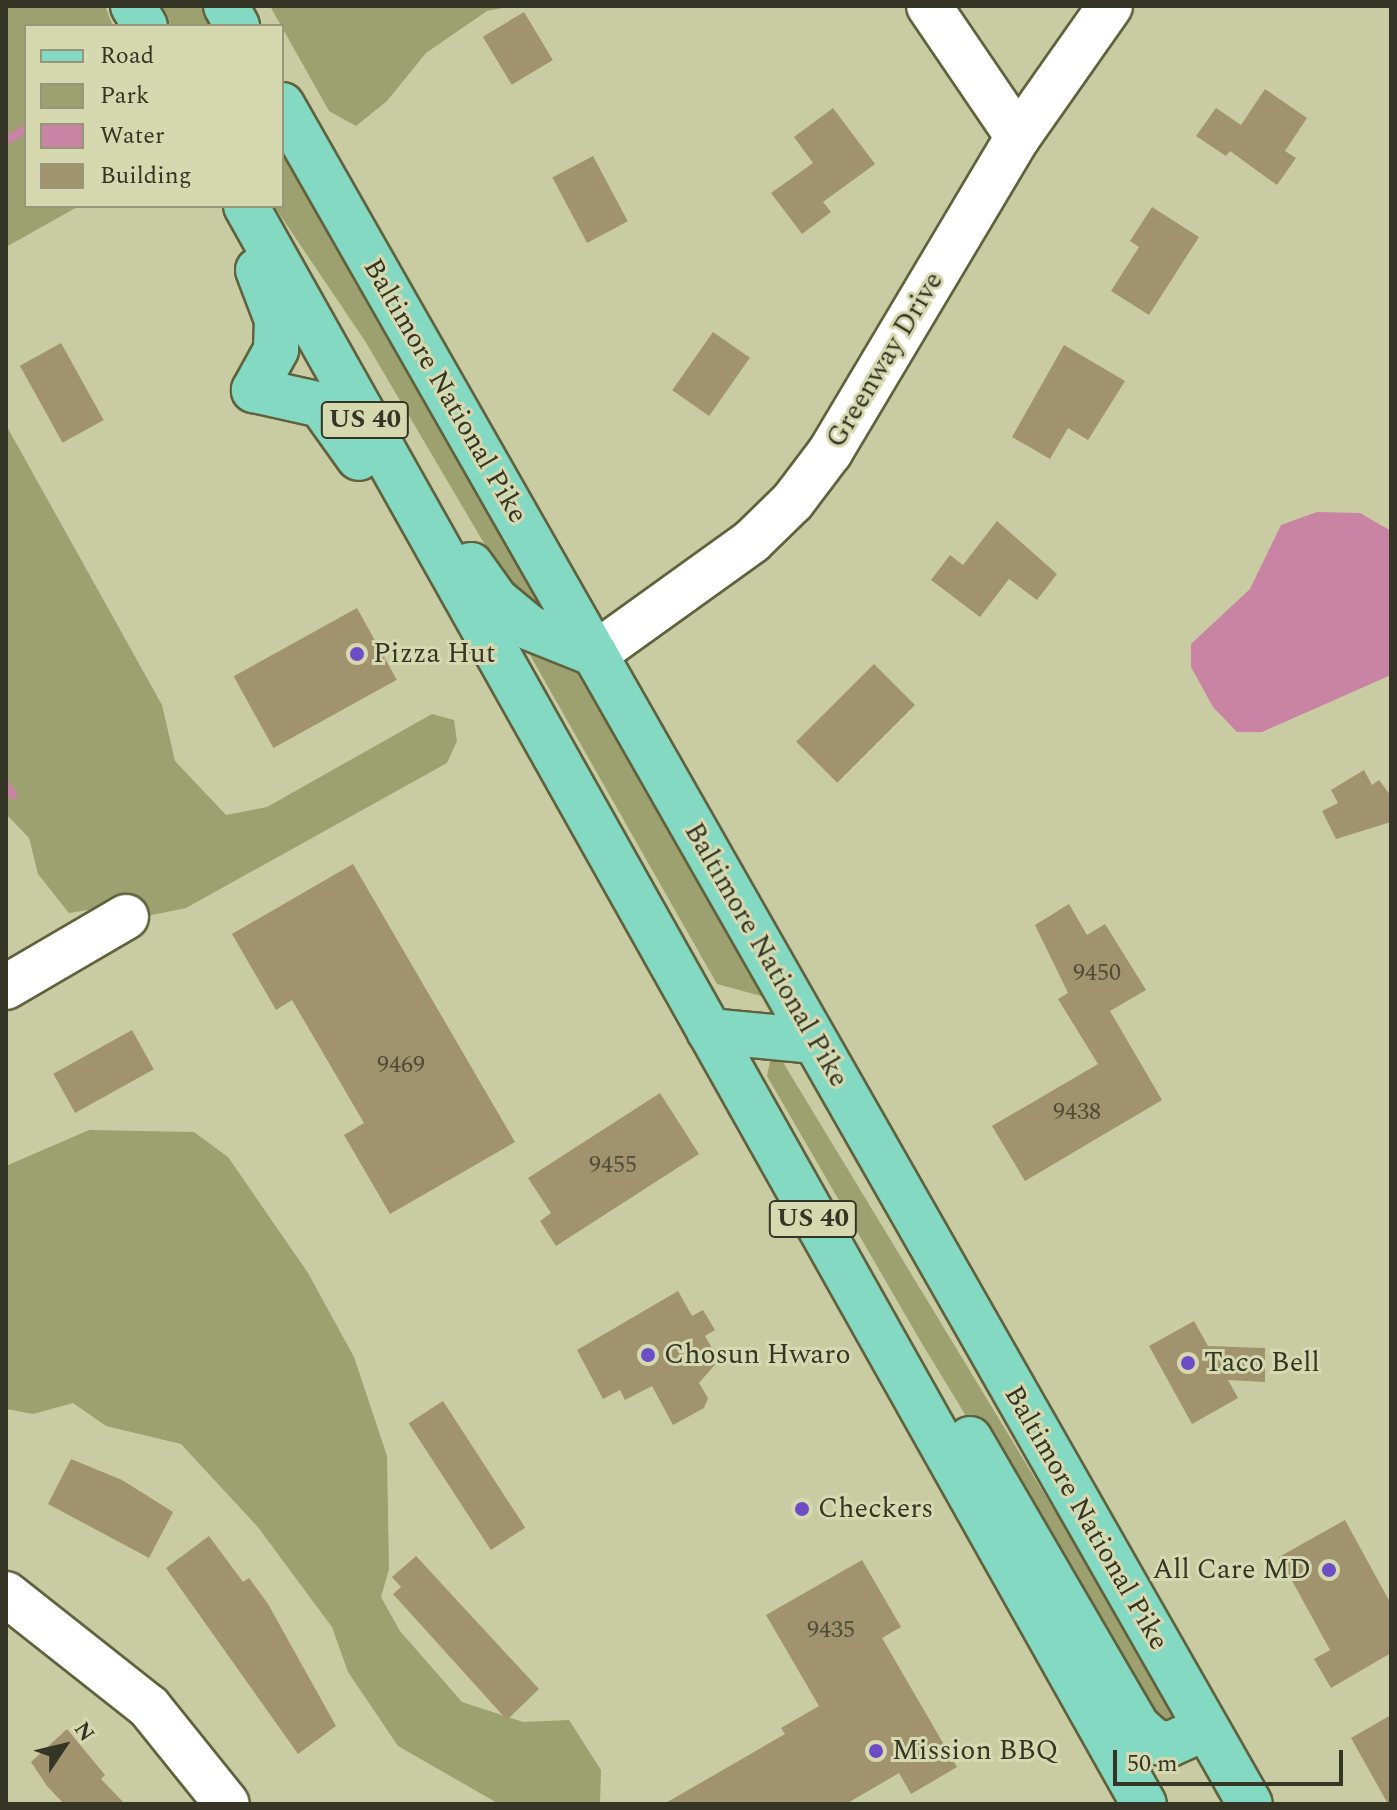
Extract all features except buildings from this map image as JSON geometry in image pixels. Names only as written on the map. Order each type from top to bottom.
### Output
[{"type":"main road","points":[[133,6],[144,24]]},
{"type":"main road","points":[[226,6],[236,24]]},
{"type":"main road","name":"Baltimore National Pike","points":[[284,109],[1250,1804]]},
{"type":"main road","points":[[221,208],[265,284],[277,320],[276,350],[254,390],[321,405],[345,432],[429,576],[514,682]]},
{"type":"main road","name":"US 40","points":[[247,208],[1144,1804]]},
{"type":"main road","points":[[366,421],[496,600],[530,628],[595,654]]},
{"type":"main road","points":[[709,1031],[815,1041]]},
{"type":"main road","points":[[880,1339],[971,1441],[1137,1726],[1155,1742],[1170,1744],[1206,1728]]},
{"type":"street","points":[[929,6],[1018,137]]},
{"type":"street","name":"Greenway Drive","points":[[595,654],[752,541],[793,501],[830,452],[1018,137],[1110,6]]},
{"type":"street","points":[[6,987],[126,917]]},
{"type":"street","points":[[6,1594],[149,1707],[227,1804]]},
{"type":"green space","points":[[6,6],[105,6],[112,24],[24,24],[24,208],[75,208],[6,247]]},
{"type":"green space","points":[[160,6],[203,6],[213,24],[170,24]]},
{"type":"green space","points":[[270,6],[512,6],[487,11],[426,53],[387,101],[356,126],[329,111],[284,31],[284,24],[280,24]]},
{"type":"green space","points":[[284,148],[546,613],[508,584],[365,341],[275,208],[284,208]]},
{"type":"green space","points":[[6,425],[162,705],[175,761],[226,815],[267,807],[432,714],[454,720],[457,741],[447,763],[186,908],[147,916],[119,905],[69,913],[38,874],[29,838],[6,814]]},
{"type":"green space","points":[[522,641],[576,662],[765,997],[717,984]]},
{"type":"green space","points":[[781,1059],[1168,1698],[1173,1721],[1152,1722],[921,1342],[767,1076],[770,1061]]},
{"type":"green space","points":[[89,1130],[194,1132],[228,1157],[308,1273],[354,1357],[387,1456],[389,1569],[381,1597],[400,1631],[462,1702],[523,1722],[569,1720],[601,1770],[600,1804],[499,1804],[398,1746],[348,1672],[332,1627],[257,1526],[181,1444],[106,1426],[73,1403],[33,1414],[6,1409],[6,1166]]},
{"type":"water","points":[[1317,512],[1360,513],[1391,531],[1391,675],[1262,732],[1237,732],[1213,707],[1191,667],[1191,644],[1250,589],[1281,525]]},
{"type":"waterway","points":[[6,140],[24,129]]},
{"type":"waterway","points":[[6,785],[12,794]]},
{"type":"place","name":"Pizza Hut","points":[[357,654]]},
{"type":"place","name":"Chosun Hwaro","points":[[648,1355]]},
{"type":"place","name":"Taco Bell","points":[[1188,1363]]},
{"type":"place","name":"Checkers","points":[[802,1509]]},
{"type":"place","name":"All Care MD","points":[[1329,1570]]},
{"type":"place","name":"Mission BBQ","points":[[876,1751]]}]
